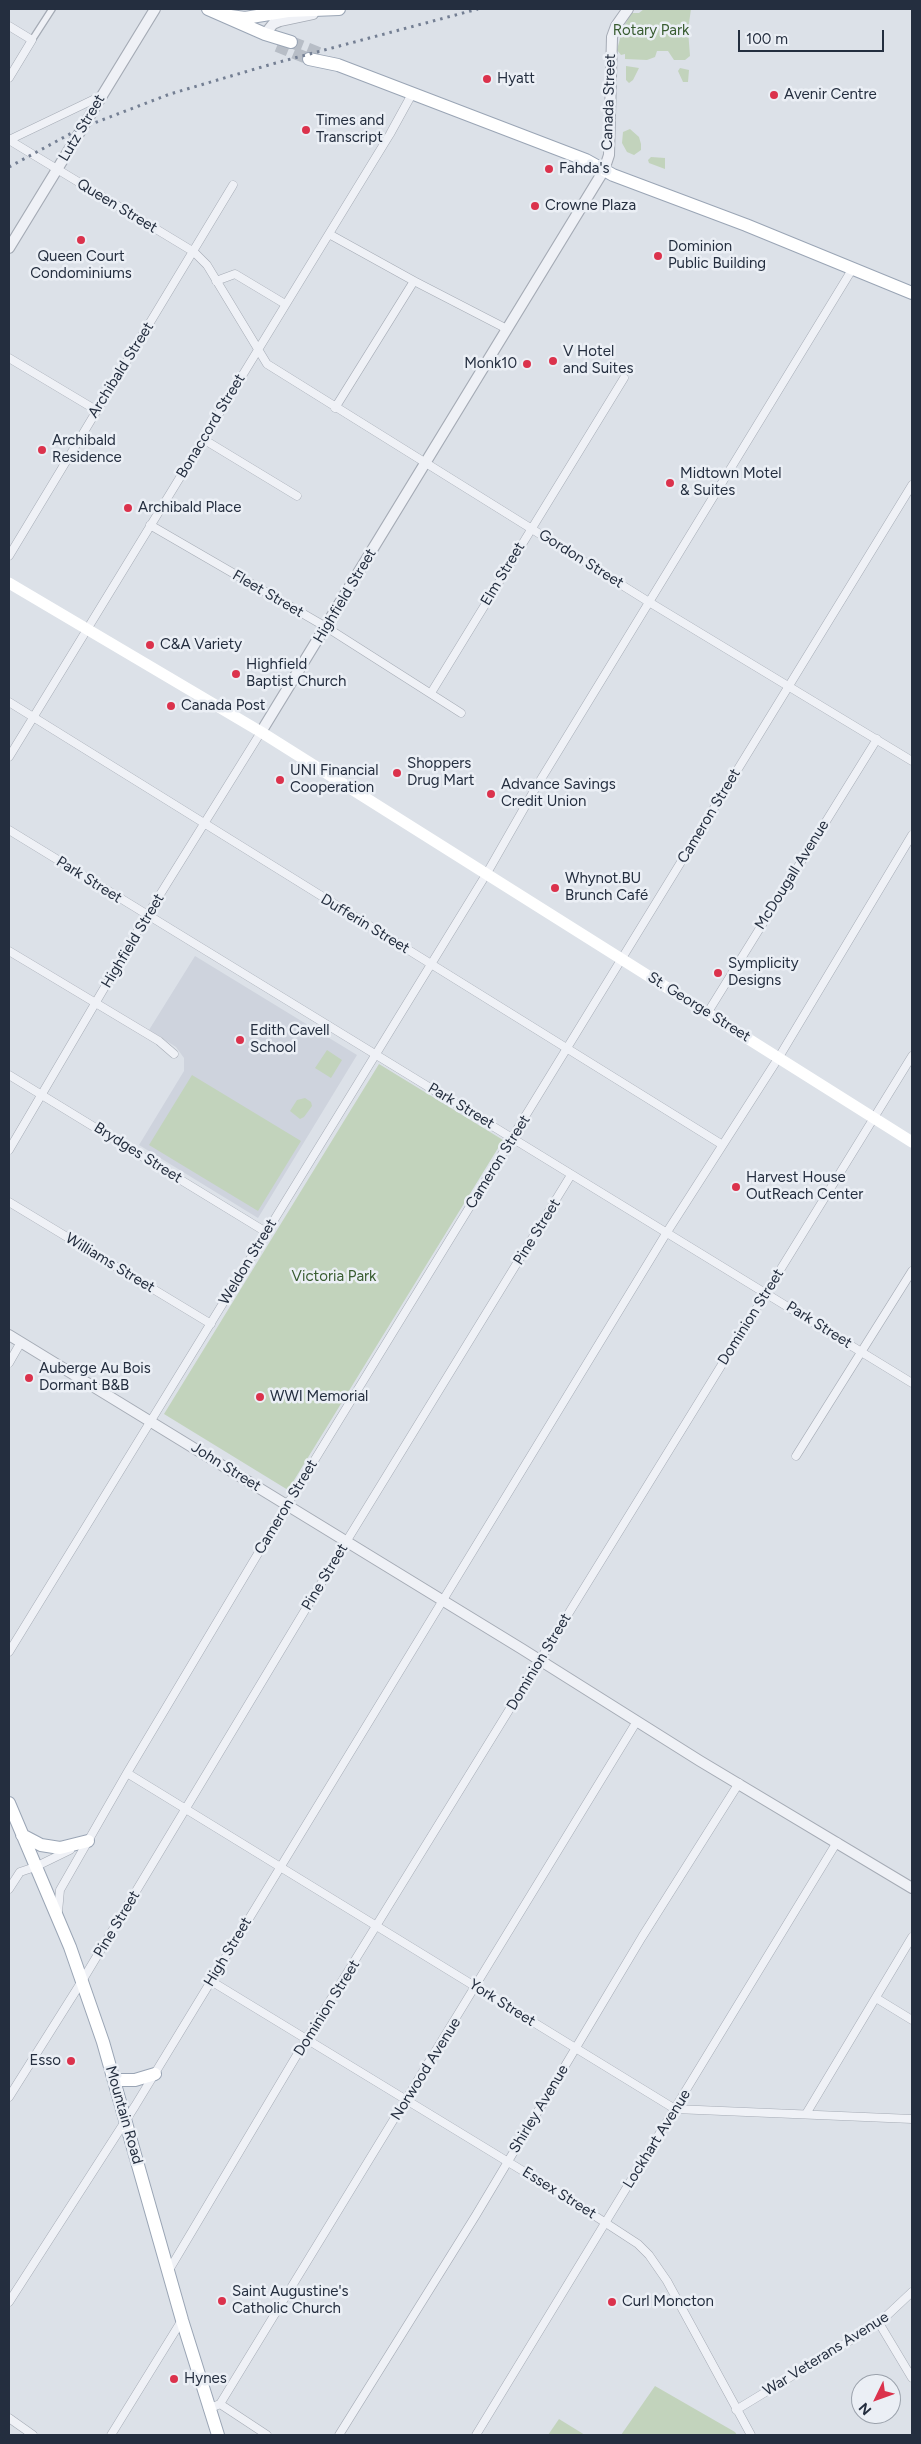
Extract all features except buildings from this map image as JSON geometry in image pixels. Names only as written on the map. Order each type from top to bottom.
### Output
[{"type":"main road","points":[[208,9],[265,34],[291,42]]},
{"type":"main road","points":[[223,15],[245,18],[288,11],[340,9]]},
{"type":"main road","points":[[265,34],[277,46]]},
{"type":"main road","points":[[324,55],[338,65]]},
{"type":"main road","points":[[309,59],[338,65],[586,160],[604,170],[912,292]]},
{"type":"main road","name":"St. George Street","points":[[9,583],[261,732],[912,1142]]},
{"type":"main road","name":"Mountain Road","points":[[9,1803],[82,1980],[126,2120],[182,2320],[214,2406],[218,2435]]},
{"type":"main road","points":[[22,1834],[41,1845],[60,1848],[88,1841]]},
{"type":"main road","points":[[114,2080],[135,2080],[155,2074]]},
{"type":"street","points":[[9,78],[52,9]]},
{"type":"street","name":"Lutz Street","points":[[9,248],[155,9]]},
{"type":"street","points":[[265,34],[273,24],[280,21],[340,9]]},
{"type":"street","name":"Canada Street","points":[[604,170],[609,155],[612,37],[616,26],[628,9]]},
{"type":"street","points":[[9,26],[32,40]]},
{"type":"street","name":"Bonaccord Street","points":[[9,757],[256,350],[329,234],[412,94]]},
{"type":"street","points":[[9,140],[101,96]]},
{"type":"street","name":"Queen Street","points":[[9,140],[194,252],[207,265],[256,350]]},
{"type":"street","name":"Highfield Street","points":[[9,1150],[147,914],[205,824],[604,170]]},
{"type":"street","name":"Archibald Street","points":[[9,556],[233,185]]},
{"type":"street","points":[[329,234],[414,281],[508,329]]},
{"type":"street","name":"Weldon Street","points":[[9,1652],[430,963],[487,873],[535,789],[853,268]]},
{"type":"street","points":[[216,281],[235,274],[285,304]]},
{"type":"street","points":[[336,408],[414,281]]},
{"type":"street","name":"Gordon Street","points":[[256,350],[267,364],[336,408],[787,686],[912,760]]},
{"type":"street","points":[[9,358],[96,410]]},
{"type":"street","name":"Elm Street","points":[[431,693],[624,378]]},
{"type":"street","points":[[203,439],[297,496]]},
{"type":"street","name":"Cameron Street","points":[[57,1916],[60,1890],[127,1772],[287,1505],[514,1138],[566,1048],[622,960],[787,686],[912,486]]},
{"type":"street","name":"Fleet Street","points":[[150,525],[326,627],[461,713]]},
{"type":"street","name":"Dufferin Street","points":[[9,702],[721,1144]]},
{"type":"street","name":"McDougall Avenue","points":[[708,1012],[877,739]]},
{"type":"street","name":"Park Street","points":[[9,830],[912,1383]]},
{"type":"street","name":"High Street","points":[[9,2302],[155,2074],[667,1232],[721,1144],[779,1057],[912,835]]},
{"type":"street","points":[[9,951],[159,1041],[174,1054]]},
{"type":"street","name":"Dominion Street","points":[[169,2270],[307,2038],[378,1927],[912,1056]]},
{"type":"street","name":"Brydges Street","points":[[9,1075],[266,1232]]},
{"type":"street","name":"Pine Street","points":[[9,2097],[186,1809],[346,1542],[572,1175]]},
{"type":"street","name":"Williams Street","points":[[9,1202],[211,1324]]},
{"type":"street","points":[[796,1456],[912,1271]]},
{"type":"street","name":"John Street","points":[[9,1335],[151,1420],[637,1722],[912,1888]]},
{"type":"street","points":[[9,1363],[21,1342]]},
{"type":"street","name":"Norwood Avenue","points":[[214,2406],[407,2101],[477,1987],[560,1845],[637,1722]]},
{"type":"street","name":"York Street","points":[[127,1772],[675,2109],[912,2119]]},
{"type":"street","name":"Shirley Avenue","points":[[339,2435],[642,1937],[739,1784]]},
{"type":"street","points":[[9,1889],[20,1872],[36,1867],[88,1841]]},
{"type":"street","name":"Lockhart Avenue","points":[[476,2435],[837,1842]]},
{"type":"street","points":[[806,2114],[912,1937]]},
{"type":"street","name":"Essex Street","points":[[211,1981],[507,2161],[638,2244],[649,2255],[667,2282],[751,2435]]},
{"type":"street","points":[[876,1998],[912,2020]]},
{"type":"street","name":"War Veterans Avenue","points":[[736,2410],[879,2323],[912,2292]]},
{"type":"street","points":[[111,2435],[182,2320]]},
{"type":"street","points":[[879,2323],[912,2378]]},
{"type":"street","points":[[214,2406],[267,2435]]},
{"type":"street","points":[[9,2418],[33,2435]]},
{"type":"shaded area","points":[[195,956],[357,1055],[258,1218],[139,1145],[184,1071],[184,1058],[176,1047],[149,1030]]},
{"type":"green space","name":"Rotary Park","points":[[644,9],[691,9],[688,30],[690,56],[685,60],[674,60],[668,51],[657,51],[655,57],[647,60],[625,59],[625,54],[621,55],[617,50],[623,27],[632,13],[639,13]]},
{"type":"green space","points":[[626,66],[639,68],[633,80],[629,83],[626,80]]},
{"type":"green space","points":[[680,68],[689,70],[688,82],[683,82],[678,71]]},
{"type":"green space","points":[[630,129],[639,137],[641,144],[641,150],[634,155],[627,152],[622,143],[623,132]]},
{"type":"green space","points":[[651,157],[665,158],[665,169],[649,163],[648,160]]},
{"type":"green space","points":[[327,1050],[342,1060],[331,1078],[315,1068]]},
{"type":"green space","name":"Victoria Park","points":[[379,1064],[503,1140],[288,1490],[164,1414]]},
{"type":"green space","points":[[192,1075],[301,1141],[258,1211],[149,1145]]},
{"type":"green space","points":[[305,1098],[311,1102],[312,1106],[304,1117],[300,1119],[290,1111],[297,1100]]},
{"type":"green space","points":[[655,2386],[735,2432],[737,2435],[621,2435]]},
{"type":"green space","points":[[559,2419],[585,2435],[548,2435]]},
{"type":"tunnel","points":[[291,42],[324,55]]},
{"type":"tunnel","points":[[277,46],[309,59]]},
{"type":"railway","points":[[9,167],[81,128],[170,94],[272,64],[478,9]]},
{"type":"place","name":"Hyatt","points":[[487,79]]},
{"type":"place","name":"Avenir Centre","points":[[774,95]]},
{"type":"place","name":"Times and Transcript","points":[[306,130]]},
{"type":"place","name":"Fahda's","points":[[549,169]]},
{"type":"place","name":"Crowne Plaza","points":[[535,206]]},
{"type":"place","name":"Queen Court Condominiums","points":[[81,240]]},
{"type":"place","name":"Dominion Public Building","points":[[658,256]]},
{"type":"place","name":"V Hotel and Suites","points":[[553,361]]},
{"type":"place","name":"Monk10","points":[[527,364]]},
{"type":"place","name":"Archibald Residence","points":[[42,450]]},
{"type":"place","name":"Midtown Motel & Suites","points":[[670,483]]},
{"type":"place","name":"Archibald Place","points":[[128,508]]},
{"type":"place","name":"C&A Variety","points":[[150,645]]},
{"type":"place","name":"Highfield Baptist Church","points":[[236,674]]},
{"type":"place","name":"Canada Post","points":[[171,706]]},
{"type":"place","name":"Shoppers Drug Mart","points":[[397,773]]},
{"type":"place","name":"UNI Financial Cooperation","points":[[280,780]]},
{"type":"place","name":"Advance Savings Credit Union","points":[[491,794]]},
{"type":"place","name":"Whynot.BU Brunch Café","points":[[555,888]]},
{"type":"place","name":"Symplicity Designs","points":[[718,973]]},
{"type":"place","name":"Edith Cavell School","points":[[240,1040]]},
{"type":"place","name":"Harvest House OutReach Center","points":[[736,1187]]},
{"type":"place","name":"Auberge Au Bois Dormant B&B","points":[[29,1378]]},
{"type":"place","name":"WWI Memorial","points":[[260,1397]]},
{"type":"place","name":"Esso","points":[[71,2061]]},
{"type":"place","name":"Saint Augustine's Catholic Church","points":[[222,2301]]},
{"type":"place","name":"Curl Moncton","points":[[612,2302]]},
{"type":"place","name":"Hynes","points":[[174,2379]]}]
